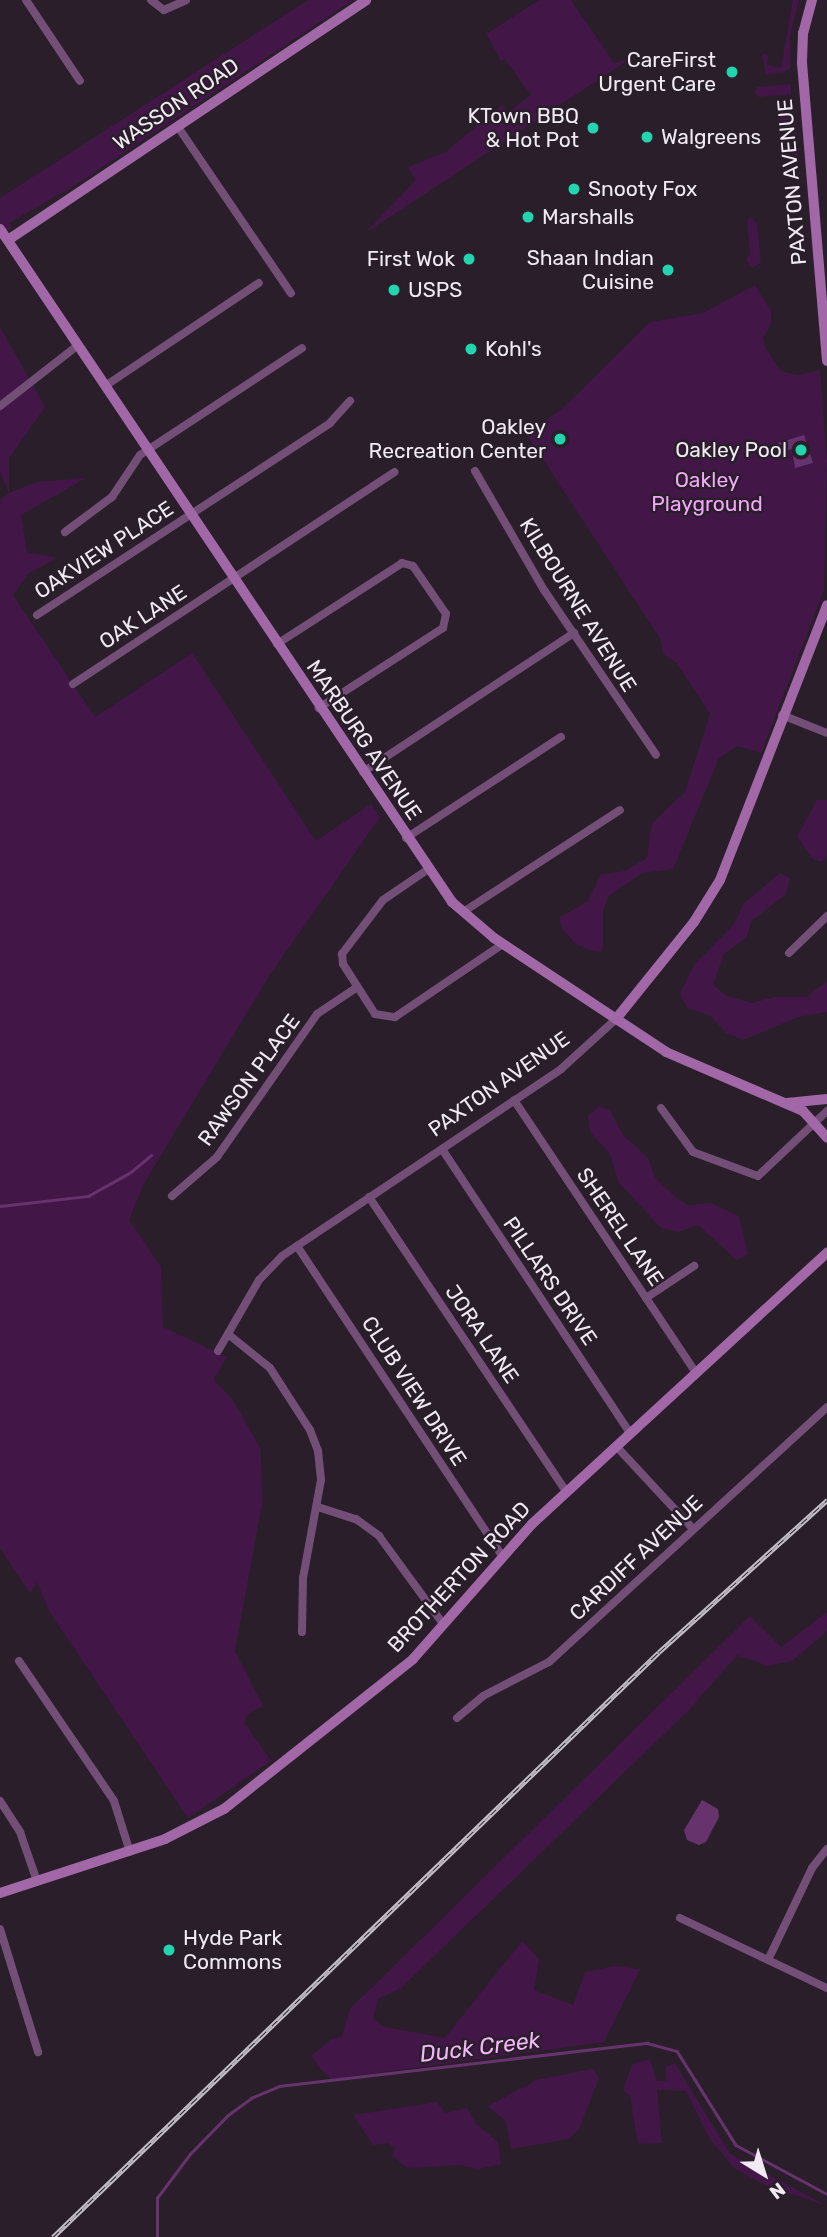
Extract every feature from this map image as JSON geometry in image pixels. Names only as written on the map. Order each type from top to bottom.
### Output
[{"type":"street","points":[[26,0],[80,80]]},
{"type":"street","points":[[152,1],[170,9],[186,0]]},
{"type":"street","name":"WASSON ROAD","points":[[4,243],[366,0]]},
{"type":"street","name":"PAXTON AVENUE","points":[[812,0],[801,52],[827,361]]},
{"type":"street","points":[[178,127],[291,293]]},
{"type":"street","name":"MARBURG AVENUE","points":[[0,230],[4,243],[78,345],[427,870],[463,912],[503,944],[686,1063],[787,1103],[814,1122],[827,1138]]},
{"type":"street","points":[[105,386],[259,283]]},
{"type":"street","points":[[0,406],[78,345]]},
{"type":"street","points":[[65,532],[112,497],[147,450],[303,348]]},
{"type":"street","name":"OAKVIEW PLACE","points":[[37,615],[330,423],[350,401]]},
{"type":"street","name":"KILBOURNE AVENUE","points":[[475,471],[574,634],[656,755]]},
{"type":"street","name":"OAK LANE","points":[[73,684],[394,472]]},
{"type":"street","points":[[277,644],[402,563],[413,566],[446,614],[443,628],[319,708]]},
{"type":"street","name":"PAXTON AVENUE","points":[[218,1351],[259,1280],[297,1246],[568,1064],[616,1019],[694,922],[720,880],[827,605]]},
{"type":"street","points":[[363,772],[574,634]]},
{"type":"street","points":[[782,715],[827,733]]},
{"type":"street","points":[[406,838],[561,737]]},
{"type":"street","points":[[463,912],[620,810]]},
{"type":"street","points":[[427,870],[383,900],[343,951],[341,960],[374,1014],[391,1019],[503,944]]},
{"type":"street","points":[[789,954],[827,916]]},
{"type":"street","name":"RAWSON PLACE","points":[[172,1196],[217,1157],[317,1014],[356,988]]},
{"type":"street","name":"SHEREL LANE","points":[[514,1100],[696,1373]]},
{"type":"street","points":[[787,1103],[827,1100]]},
{"type":"street","points":[[661,1108],[693,1152],[758,1176],[827,1111]]},
{"type":"street","name":"PILLARS DRIVE","points":[[442,1149],[630,1433]]},
{"type":"street","name":"JORA LANE","points":[[369,1197],[566,1491]]},
{"type":"street","name":"CLUB VIEW DRIVE","points":[[297,1246],[502,1556]]},
{"type":"street","name":"BROTHERTON ROAD","points":[[0,1893],[130,1852],[224,1810],[413,1659],[502,1556],[566,1491],[827,1253]]},
{"type":"street","points":[[646,1298],[694,1266]]},
{"type":"street","points":[[228,1334],[261,1357],[310,1430],[320,1465],[318,1507],[303,1578],[302,1632]]},
{"type":"street","name":"CARDIFF AVENUE","points":[[457,1718],[483,1696],[549,1662],[827,1407]]},
{"type":"street","points":[[616,1446],[693,1529]]},
{"type":"street","points":[[318,1507],[356,1518],[379,1535],[444,1625]]},
{"type":"street","points":[[19,1661],[114,1801],[130,1852]]},
{"type":"street","points":[[0,1801],[20,1832],[37,1881]]},
{"type":"street","points":[[768,1960],[812,1868],[827,1849]]},
{"type":"street","points":[[680,1918],[827,1988]]},
{"type":"street","points":[[0,1929],[37,2052]]},
{"type":"green space","points":[[308,0],[353,0],[77,184],[9,223],[12,228],[0,236],[0,198]]},
{"type":"green space","points":[[539,0],[571,0],[614,63],[630,59],[365,233],[416,180],[408,167],[446,152],[502,105],[508,112],[531,95],[505,59],[501,61],[485,31],[488,33]]},
{"type":"green space","points":[[793,0],[799,0],[790,36],[790,68],[783,73],[766,74],[762,54],[768,55],[767,65],[781,68]]},
{"type":"green space","points":[[791,84],[791,94],[759,97],[754,92],[758,87]]},
{"type":"green space","points":[[794,106],[799,163],[795,171],[791,138],[779,120],[779,107]]},
{"type":"green space","points":[[751,217],[757,224],[761,262],[753,268],[746,260],[750,253],[747,221]]},
{"type":"green space","name":"Oakley Playground","points":[[755,285],[771,311],[771,325],[763,338],[765,347],[781,371],[798,375],[820,370],[827,461],[824,590],[761,753],[738,746],[719,758],[673,869],[642,873],[609,896],[603,910],[603,946],[601,952],[592,951],[576,944],[562,929],[559,918],[588,901],[601,874],[625,871],[647,858],[652,823],[685,792],[710,714],[677,663],[663,654],[660,638],[527,435],[565,406],[650,322],[703,313]]},
{"type":"green space","points":[[0,327],[45,407],[9,458],[9,493],[0,471]]},
{"type":"green space","points":[[86,478],[21,515],[27,552],[57,558],[29,573],[13,595],[95,717],[192,653],[316,841],[371,804],[380,817],[269,976],[143,1185],[129,1220],[161,1267],[163,1327],[227,1357],[213,1380],[234,1401],[261,1450],[262,1504],[235,1651],[263,1706],[246,1716],[245,1723],[271,1761],[188,1818],[49,1611],[37,1582],[30,1593],[0,1548],[0,500],[9,493],[36,482]]},
{"type":"green space","points":[[817,800],[827,800],[827,856],[822,862],[814,860],[797,837]]},
{"type":"green space","points":[[780,873],[790,878],[786,895],[752,920],[746,938],[724,954],[713,985],[727,996],[752,1003],[774,997],[806,997],[827,982],[827,1012],[798,1017],[743,1040],[726,1033],[711,1016],[687,1008],[680,993],[695,964],[734,924],[744,903]]},
{"type":"green space","points":[[599,1106],[610,1111],[624,1136],[648,1158],[655,1178],[679,1200],[689,1205],[710,1203],[739,1216],[748,1254],[737,1260],[698,1225],[678,1232],[661,1228],[619,1183],[610,1154],[590,1132],[588,1115]]},
{"type":"green space","points":[[827,1612],[827,1631],[792,1661],[768,1666],[737,1655],[690,1709],[401,1988],[378,1999],[373,2018],[385,2027],[445,2038],[522,1941],[539,1959],[534,1990],[573,2005],[585,1972],[615,1966],[640,1969],[604,2042],[331,2079],[319,2067],[312,2055],[331,2039],[342,2037],[350,2009],[750,1616],[781,1647]]},
{"type":"green space","points":[[650,2059],[657,2081],[666,2081],[666,2067],[675,2063],[730,2154],[825,2205],[768,2186],[735,2169],[709,2138],[686,2091],[657,2090],[662,2143],[638,2144],[630,2096],[623,2090],[632,2064]]},
{"type":"green space","points":[[592,2069],[599,2078],[580,2127],[569,2139],[511,2149],[506,2121],[488,2106],[537,2080]]},
{"type":"green space","points":[[437,2102],[445,2113],[467,2108],[476,2124],[498,2142],[501,2164],[479,2169],[460,2165],[408,2168],[392,2156],[395,2148],[388,2143],[373,2145],[353,2115]]},
{"type":"shaded area","name":"Oakley Pool","points":[[804,435],[813,463],[795,468],[792,449],[780,452],[778,443]]},
{"type":"shaded area","points":[[702,1800],[718,1809],[719,1817],[706,1842],[699,1845],[687,1840],[684,1830]]},
{"type":"waterway","points":[[0,1206],[88,1196],[131,1172],[151,1155]]},
{"type":"waterway","name":"Duck Creek","points":[[157,2237],[157,2198],[190,2154],[228,2115],[251,2098],[279,2086],[647,2043],[677,2051],[736,2145],[827,2194]]},
{"type":"railway","points":[[53,2237],[659,1652],[827,1500]]},
{"type":"place","name":"CareFirst Urgent Care","points":[[732,72]]},
{"type":"place","name":"KTown BBQ & Hot Pot","points":[[593,128]]},
{"type":"place","name":"Walgreens","points":[[647,137]]},
{"type":"place","name":"Snooty Fox","points":[[574,189]]},
{"type":"place","name":"Marshalls","points":[[528,217]]},
{"type":"place","name":"First Wok","points":[[469,259]]},
{"type":"place","name":"Shaan Indian Cuisine","points":[[668,270]]},
{"type":"place","name":"USPS","points":[[394,290]]},
{"type":"place","name":"Kohl's","points":[[471,349]]},
{"type":"place","name":"Oakley Recreation Center","points":[[560,439]]},
{"type":"place","name":"Oakley Pool","points":[[801,450]]},
{"type":"place","name":"Hyde Park Commons","points":[[169,1950]]}]
